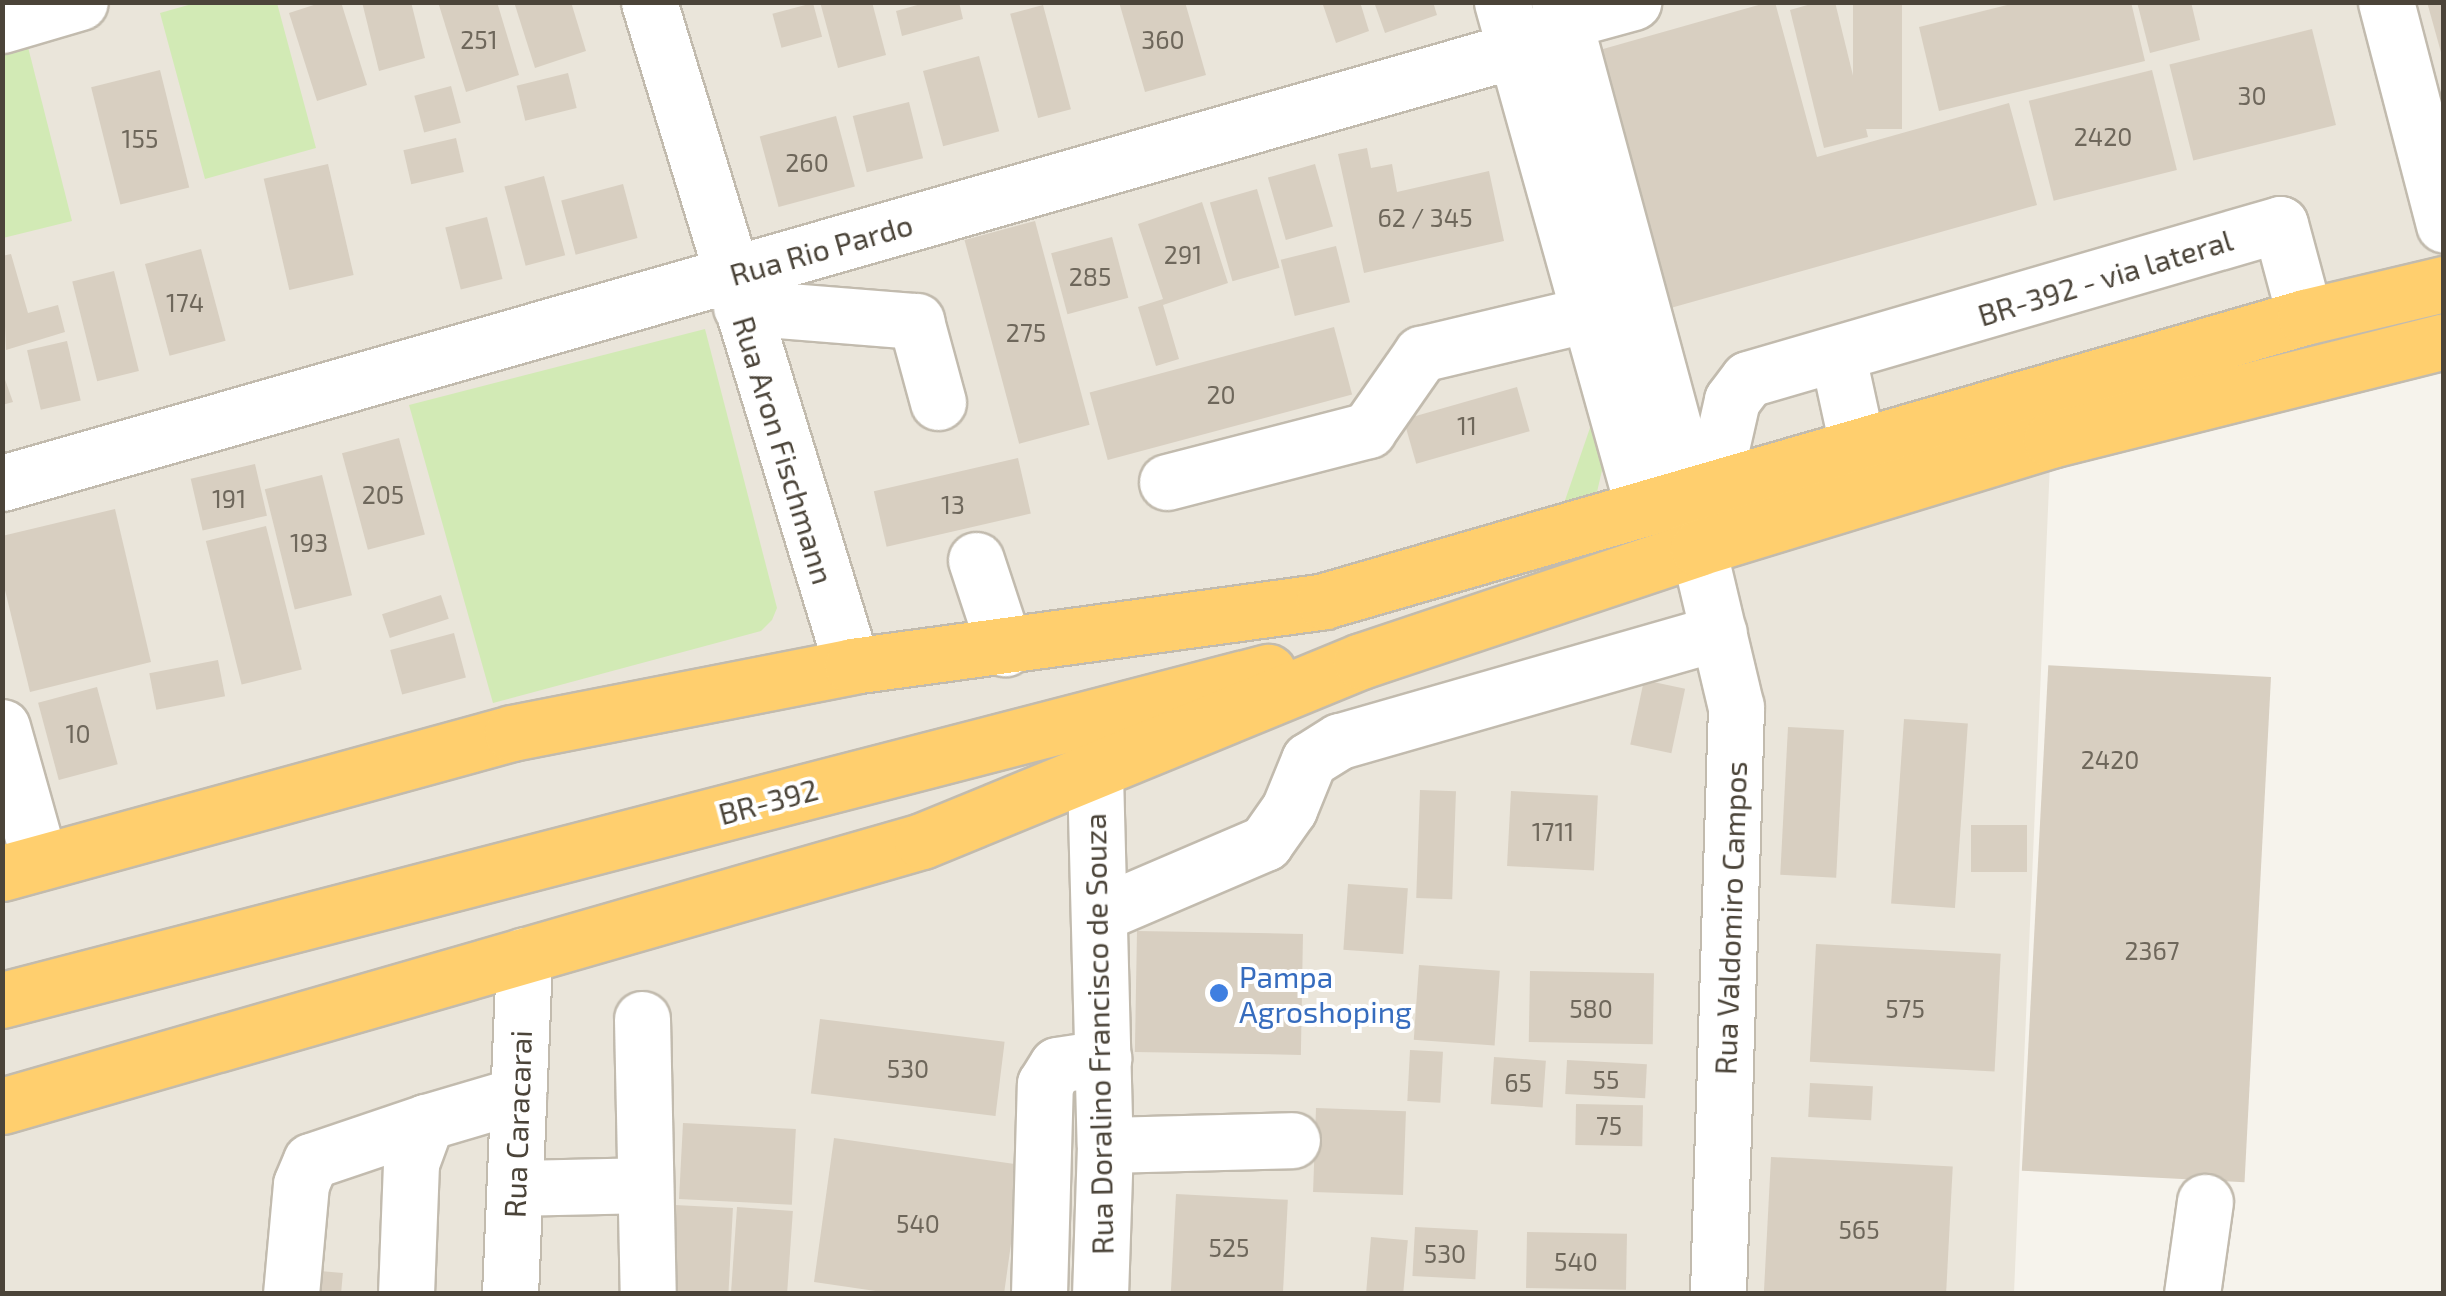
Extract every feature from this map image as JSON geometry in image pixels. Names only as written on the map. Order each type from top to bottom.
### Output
[{"type":"highway","points":[[21,867],[512,733],[852,666],[1005,648],[1324,601],[2305,317],[2444,284]]},
{"type":"highway","name":"BR-392","points":[[2,1106],[922,841],[1095,775],[1361,661],[1698,548],[2051,440],[2444,341]]},
{"type":"highway","name":"BR-392","points":[[2,1000],[1533,603]]},
{"type":"street","points":[[2,25],[80,2]]},
{"type":"street","name":"Rua Aron Fischmann","points":[[649,2],[852,666]]},
{"type":"street","name":"Rua Rio Pardo","points":[[2,483],[736,291],[1508,26],[1562,12],[1634,2]]},
{"type":"street","points":[[2386,2],[2444,225]]},
{"type":"street","points":[[1562,12],[1652,334],[1682,497]]},
{"type":"street","points":[[1508,26],[1585,297],[1682,497]]},
{"type":"street","name":"BR-392 - via lateral","points":[[1682,497],[1732,400],[1748,379],[1838,357],[2280,224],[2305,317]]},
{"type":"street","points":[[736,291],[916,320],[938,402]]},
{"type":"street","points":[[1168,482],[1368,430],[1421,354],[1585,297],[1652,334]]},
{"type":"street","points":[[1838,357],[1857,444]]},
{"type":"street","name":"Rua Valdomiro Campos","points":[[1698,548],[1736,707],[1718,1294]]},
{"type":"street","points":[[976,560],[1005,648]]},
{"type":"street","points":[[1099,914],[1265,843],[1290,809],[1309,760],[1340,741],[1719,632]]},
{"type":"street","points":[[2,728],[21,867]]},
{"type":"street","name":"Rua Doralino Francisco de Souza","points":[[1095,775],[1105,1145],[1100,1294]]},
{"type":"street","name":"Rua Caracarai","points":[[510,1294],[524,955]]},
{"type":"street","points":[[642,1019],[648,1294]]},
{"type":"street","points":[[1039,1294],[1045,1084],[1057,1065],[1103,1058]]},
{"type":"street","points":[[291,1294],[301,1184],[311,1161],[518,1095]]},
{"type":"street","points":[[406,1294],[411,1163],[426,1122]]},
{"type":"street","points":[[1105,1145],[1292,1140]]},
{"type":"street","points":[[514,1188],[646,1185]]},
{"type":"street","points":[[2192,1294],[2205,1202]]},
{"type":"shaded area","points":[[3,3],[2443,3],[2443,341],[2051,440],[2014,1293],[3,1294]]},
{"type":"green space","points":[[199,2],[277,3],[316,148],[205,179],[160,13]]},
{"type":"green space","points":[[28,47],[72,221],[3,238],[3,53]]},
{"type":"green space","points":[[705,329],[777,608],[772,620],[761,631],[493,703],[409,405]]},
{"type":"green space","points":[[1591,425],[1606,453],[1597,492],[1585,509],[1561,512]]},
{"type":"building","points":[[323,2],[341,2],[367,85],[317,101],[289,13]]},
{"type":"building","points":[[362,2],[411,2],[425,58],[379,71]]},
{"type":"building","points":[[438,2],[497,2],[519,75],[466,92]]},
{"type":"building","points":[[514,2],[571,2],[586,51],[535,68]]},
{"type":"building","points":[[820,2],[872,2],[886,55],[838,68]]},
{"type":"building","points":[[928,2],[959,2],[963,19],[902,36],[896,11]]},
{"type":"building","points":[[1119,2],[1185,2],[1206,75],[1145,92]]},
{"type":"building","points":[[1322,2],[1360,2],[1369,31],[1336,43]]},
{"type":"building","points":[[1374,2],[1433,2],[1437,15],[1385,33]]},
{"type":"building","points":[[1775,2],[1817,157],[2009,103],[2037,205],[1667,309],[1596,51]]},
{"type":"building","points":[[1835,2],[1868,137],[1824,148],[1790,10]]},
{"type":"building","points":[[1853,2],[1902,2],[1902,129],[1853,129]]},
{"type":"building","points":[[2019,2],[2131,2],[2145,61],[1939,111],[1919,27]]},
{"type":"building","points":[[2137,2],[2191,2],[2200,40],[2150,53]]},
{"type":"building","points":[[2427,2],[2444,2],[2444,56],[2442,56]]},
{"type":"building","points":[[813,3],[822,37],[781,48],[772,14]]},
{"type":"building","points":[[1043,5],[1071,109],[1038,118],[1010,14]]},
{"type":"building","points":[[2312,29],[2336,125],[2193,161],[2169,65]]},
{"type":"building","points":[[979,56],[999,131],[943,146],[923,71]]},
{"type":"building","points":[[160,70],[189,187],[120,205],[91,87]]},
{"type":"building","points":[[2152,70],[2177,170],[2054,201],[2029,101]]},
{"type":"building","points":[[568,73],[577,108],[525,121],[517,86]]},
{"type":"building","points":[[451,86],[461,123],[424,133],[414,96]]},
{"type":"building","points":[[909,102],[923,158],[867,172],[853,116]]},
{"type":"building","points":[[836,116],[855,187],[779,207],[760,136]]},
{"type":"building","points":[[456,138],[464,172],[411,184],[403,150]]},
{"type":"building","points":[[1367,148],[1371,168],[1392,164],[1397,192],[1489,171],[1504,241],[1364,273],[1338,154]]},
{"type":"building","points":[[328,164],[354,275],[289,290],[264,179]]},
{"type":"building","points":[[1315,164],[1333,226],[1286,240],[1268,178]]},
{"type":"building","points":[[544,176],[565,255],[526,266],[504,187]]},
{"type":"building","points":[[623,184],[637,238],[576,255],[561,201]]},
{"type":"building","points":[[1257,189],[1280,268],[1233,281],[1210,203]]},
{"type":"building","points":[[1202,202],[1228,283],[1163,305],[1179,359],[1156,366],[1138,307],[1163,299],[1138,224]]},
{"type":"building","points":[[487,217],[502,279],[461,290],[445,227]]},
{"type":"building","points":[[1035,221],[1090,425],[1019,444],[964,240]]},
{"type":"building","points":[[1112,237],[1128,298],[1067,314],[1051,253]]},
{"type":"building","points":[[1336,246],[1350,302],[1295,316],[1281,260]]},
{"type":"building","points":[[201,249],[226,341],[170,356],[145,264]]},
{"type":"building","points":[[11,254],[28,313],[58,305],[65,332],[6,350],[2,256]]},
{"type":"building","points":[[114,271],[139,371],[97,381],[72,281]]},
{"type":"building","points":[[1334,327],[1352,395],[1108,460],[1090,392]]},
{"type":"building","points":[[67,341],[81,400],[41,410],[27,350]]},
{"type":"building","points":[[2,371],[13,402],[2,405]]},
{"type":"building","points":[[1517,387],[1530,431],[1416,464],[1404,420]]},
{"type":"building","points":[[399,438],[425,535],[368,550],[342,453]]},
{"type":"building","points":[[1018,458],[1031,514],[887,547],[874,491]]},
{"type":"building","points":[[255,464],[267,516],[203,530],[191,479]]},
{"type":"building","points":[[322,475],[352,595],[295,610],[265,489]]},
{"type":"building","points":[[115,509],[151,662],[30,692],[2,578],[2,536]]},
{"type":"building","points":[[266,526],[302,670],[242,685],[206,541]]},
{"type":"building","points":[[441,595],[449,619],[390,638],[382,614]]},
{"type":"building","points":[[454,633],[466,677],[402,695],[390,650]]},
{"type":"building","points":[[218,660],[225,696],[156,710],[149,673]]},
{"type":"building","points":[[2048,665],[2271,677],[2245,1182],[2022,1171]]},
{"type":"building","points":[[1644,680],[1685,689],[1671,753],[1630,745]]},
{"type":"building","points":[[97,687],[118,764],[59,780],[38,703]]},
{"type":"building","points":[[1904,719],[1968,723],[1955,908],[1891,904]]},
{"type":"building","points":[[1788,727],[1844,730],[1836,878],[1780,875]]},
{"type":"building","points":[[1420,790],[1456,791],[1452,899],[1416,898]]},
{"type":"building","points":[[1511,791],[1598,796],[1594,870],[1507,866]]},
{"type":"building","points":[[1971,825],[2027,825],[2027,872],[1971,872]]},
{"type":"building","points":[[1348,884],[1408,888],[1403,954],[1343,950]]},
{"type":"building","name":"Pampa Agroshoping","points":[[1137,931],[1303,934],[1301,1055],[1135,1052]]},
{"type":"building","points":[[1816,944],[2001,954],[1995,1072],[1810,1062]]},
{"type":"building","points":[[1419,965],[1500,971],[1495,1045],[1414,1040]]},
{"type":"building","points":[[1530,971],[1654,973],[1653,1044],[1529,1042]]},
{"type":"building","points":[[820,1019],[1005,1042],[995,1116],[811,1093]]},
{"type":"building","points":[[1410,1050],[1443,1052],[1440,1103],[1407,1101]]},
{"type":"building","points":[[1494,1057],[1546,1061],[1543,1108],[1491,1104]]},
{"type":"building","points":[[1567,1060],[1647,1064],[1645,1098],[1565,1094]]},
{"type":"building","points":[[1810,1083],[1873,1086],[1871,1120],[1808,1117]]},
{"type":"building","points":[[1576,1104],[1643,1105],[1642,1146],[1575,1145]]},
{"type":"building","points":[[1316,1108],[1406,1111],[1403,1195],[1313,1192]]},
{"type":"building","points":[[683,1123],[796,1129],[792,1205],[679,1199]]},
{"type":"building","points":[[834,1138],[1022,1165],[1004,1294],[896,1294],[814,1282]]},
{"type":"building","points":[[1771,1157],[1953,1167],[1946,1294],[1764,1294]]},
{"type":"building","points":[[1176,1194],[1288,1200],[1283,1294],[1171,1294]]},
{"type":"building","points":[[675,1205],[733,1208],[728,1294],[670,1294]]},
{"type":"building","points":[[737,1207],[793,1211],[787,1294],[731,1294]]},
{"type":"building","points":[[1415,1227],[1478,1230],[1475,1279],[1412,1276]]},
{"type":"building","points":[[1527,1232],[1627,1234],[1626,1290],[1526,1288]]},
{"type":"building","points":[[1371,1237],[1408,1240],[1403,1294],[1366,1294]]},
{"type":"building","points":[[308,1270],[343,1273],[341,1294],[306,1294]]},
{"type":"place","name":"Pampa Agroshoping","points":[[1219,993]]}]
